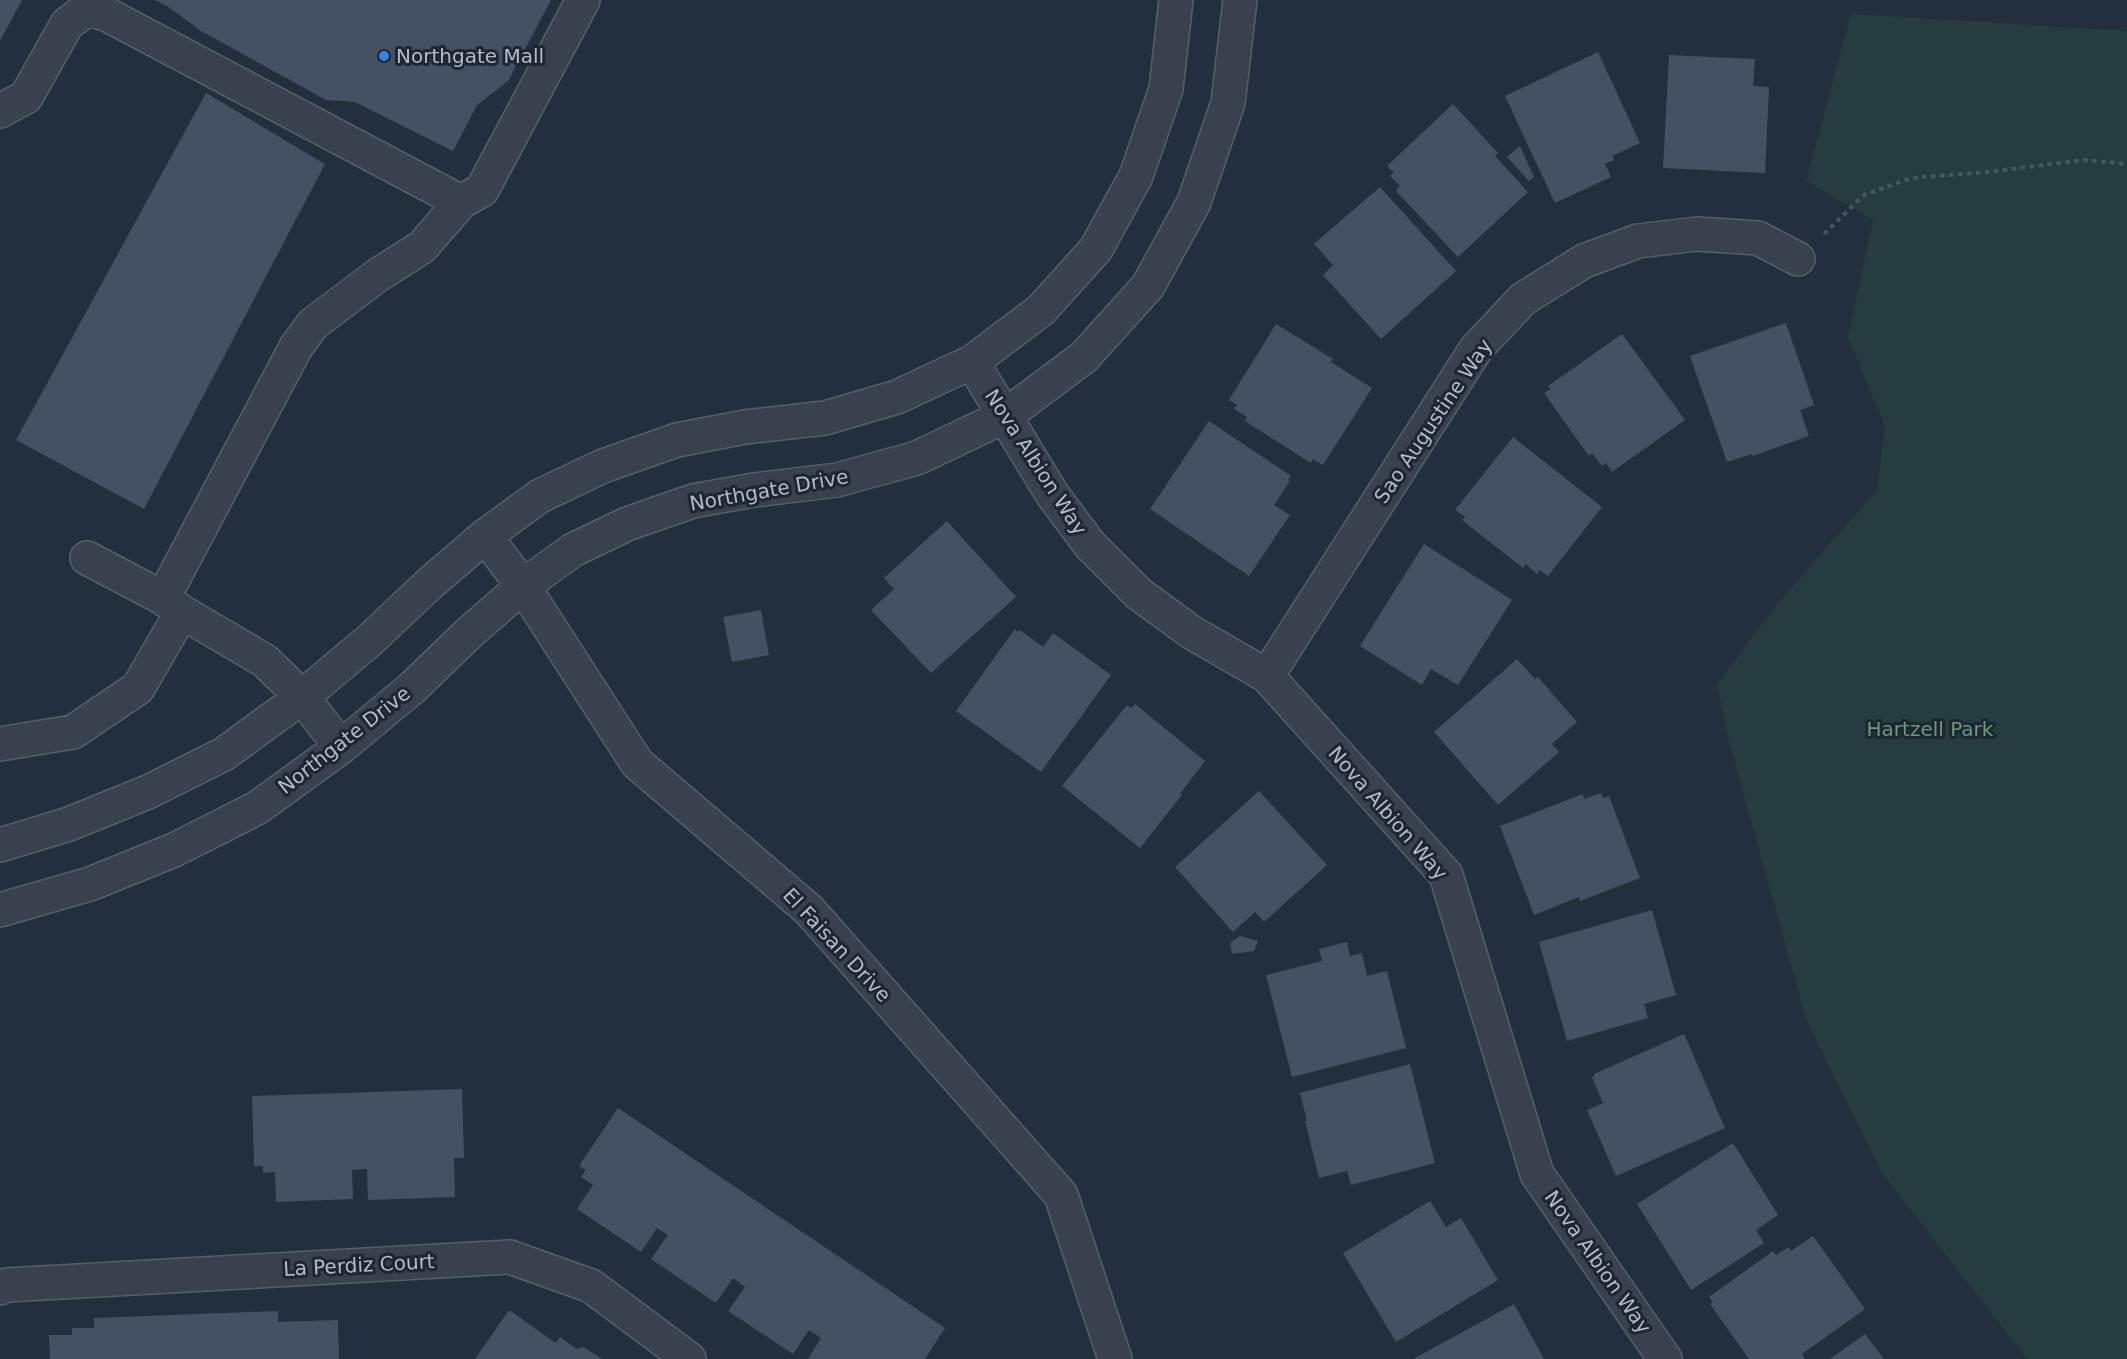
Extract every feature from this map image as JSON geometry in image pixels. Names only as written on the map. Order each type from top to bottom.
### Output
[{"type":"street","points":[[0,744],[73,732],[138,688],[172,605],[296,347],[313,324],[378,275],[422,247],[461,202],[482,190],[584,0]]},
{"type":"street","points":[[0,844],[69,824],[148,792],[224,754],[302,697],[370,640],[427,586],[484,537],[540,496],[603,466],[677,440],[745,427],[825,418],[897,398],[972,362],[1041,310],[1096,249],[1136,176],[1166,89],[1176,0]]},
{"type":"street","name":"Northgate Drive","points":[[0,910],[90,884],[174,850],[256,808],[341,747],[412,688],[469,633],[523,586],[573,550],[638,520],[693,501],[754,490],[837,480],[916,458],[1005,416],[1084,357],[1148,286],[1194,202],[1228,103],[1240,0]]},
{"type":"street","points":[[0,111],[26,97],[67,24],[87,9],[106,14],[461,202]]},
{"type":"street","name":"Sao Augustine Way","points":[[1267,676],[1476,349],[1523,299],[1584,261],[1638,242],[1697,234],[1758,238],[1798,259]]},
{"type":"street","name":"Nova Albion Way","points":[[972,362],[1052,495],[1090,545],[1138,593],[1191,632],[1267,676],[1446,875],[1537,1174],[1665,1359]]},
{"type":"street","name":"El Faisan Drive","points":[[484,537],[523,586],[637,763],[809,909],[1061,1195],[1115,1359]]},
{"type":"street","points":[[87,558],[172,605],[265,661],[302,697],[341,747]]},
{"type":"street","name":"La Perdiz Court","points":[[0,1288],[7,1285],[510,1257],[591,1286],[688,1359]]},
{"type":"path","points":[[1798,259],[1864,195],[1911,178],[1987,172],[2084,160],[2127,164]]},
{"type":"green space","name":"Hartzell Park","points":[[1851,14],[2127,31],[2127,1359],[2027,1359],[1882,1173],[1806,1019],[1727,734],[1717,685],[1773,609],[1877,490],[1885,426],[1848,338],[1873,220],[1806,181]]},
{"type":"building","points":[[0,0],[22,0],[0,41]]},
{"type":"building","name":"Northgate Mall","points":[[155,0],[551,0],[508,81],[477,105],[453,151],[355,102],[326,100],[201,31]]},
{"type":"building","points":[[1598,52],[1640,143],[1612,156],[1614,160],[1605,164],[1611,177],[1555,203],[1505,96]]},
{"type":"building","points":[[1669,55],[1755,59],[1753,86],[1769,87],[1765,173],[1663,168]]},
{"type":"building","points":[[206,93],[325,164],[144,509],[16,440]]},
{"type":"building","points":[[1453,104],[1498,153],[1495,156],[1528,192],[1458,257],[1396,191],[1400,186],[1390,176],[1394,173],[1387,166]]},
{"type":"building","points":[[1520,146],[1534,177],[1529,181],[1507,157]]},
{"type":"building","points":[[1380,187],[1456,271],[1381,339],[1323,275],[1333,265],[1314,244]]},
{"type":"building","points":[[1786,323],[1814,405],[1800,410],[1809,436],[1753,456],[1752,454],[1727,462],[1690,356]]},
{"type":"building","points":[[1276,324],[1333,359],[1331,362],[1372,388],[1323,465],[1313,459],[1311,463],[1245,421],[1247,417],[1234,409],[1237,405],[1229,400]]},
{"type":"building","points":[[1622,334],[1685,420],[1612,472],[1606,463],[1602,466],[1592,453],[1589,456],[1544,393],[1550,389],[1548,386]]},
{"type":"building","points":[[1209,421],[1291,476],[1274,505],[1290,515],[1249,576],[1150,509]]},
{"type":"building","points":[[1513,437],[1602,507],[1548,576],[1540,570],[1537,574],[1526,564],[1523,568],[1462,520],[1465,517],[1455,510]]},
{"type":"building","points":[[947,521],[1016,597],[931,673],[871,610],[894,589],[884,578]]},
{"type":"building","points":[[1424,544],[1512,600],[1458,685],[1431,669],[1422,685],[1360,646]]},
{"type":"building","points":[[761,610],[769,655],[732,662],[723,617]]},
{"type":"building","points":[[1015,629],[1018,632],[1020,630],[1043,647],[1053,633],[1111,675],[1041,772],[956,711]]},
{"type":"building","points":[[1517,659],[1535,679],[1538,677],[1577,722],[1552,744],[1559,752],[1498,805],[1434,732]]},
{"type":"building","points":[[1135,704],[1205,761],[1180,794],[1182,795],[1140,848],[1062,786],[1127,705],[1131,708]]},
{"type":"building","points":[[1259,791],[1327,865],[1264,922],[1255,912],[1233,932],[1175,867]]},
{"type":"building","points":[[1601,793],[1603,798],[1609,796],[1640,878],[1580,901],[1579,897],[1534,915],[1500,826],[1583,794],[1584,799]]},
{"type":"building","points":[[1652,910],[1676,995],[1644,1004],[1648,1018],[1567,1041],[1539,942]]},
{"type":"building","points":[[1240,936],[1258,941],[1254,951],[1232,954],[1230,943]]},
{"type":"building","points":[[1347,942],[1350,956],[1362,953],[1367,976],[1387,971],[1406,1048],[1292,1077],[1266,975],[1322,961],[1319,949]]},
{"type":"building","points":[[1684,1034],[1725,1128],[1616,1176],[1587,1110],[1603,1103],[1592,1077],[1595,1076],[1594,1074]]},
{"type":"building","points":[[1410,1064],[1435,1163],[1351,1185],[1347,1171],[1319,1178],[1300,1093]]},
{"type":"building","points":[[462,1089],[464,1158],[454,1158],[455,1197],[368,1200],[367,1169],[352,1170],[353,1199],[276,1202],[275,1172],[263,1173],[263,1166],[254,1166],[252,1096]]},
{"type":"building","points":[[618,1108],[945,1328],[925,1359],[808,1359],[821,1338],[809,1330],[793,1354],[728,1311],[745,1287],[733,1278],[716,1303],[651,1259],[668,1235],[657,1228],[641,1252],[577,1209],[593,1185],[581,1177],[586,1170],[579,1166]]},
{"type":"building","points":[[1733,1143],[1778,1215],[1756,1230],[1764,1243],[1691,1290],[1637,1204]]},
{"type":"building","points":[[1430,1201],[1446,1227],[1461,1218],[1498,1280],[1396,1342],[1343,1253]]},
{"type":"building","points":[[1813,1236],[1865,1309],[1802,1354],[1805,1359],[1749,1359],[1710,1304],[1713,1302],[1709,1297],[1773,1251],[1776,1255],[1789,1247],[1791,1251]]},
{"type":"building","points":[[1514,1304],[1544,1359],[1413,1359]]},
{"type":"building","points":[[509,1310],[556,1343],[560,1337],[577,1349],[584,1347],[602,1359],[475,1359]]},
{"type":"building","points":[[278,1311],[278,1322],[338,1320],[339,1359],[50,1359],[49,1335],[72,1335],[72,1328],[94,1328],[94,1318]]},
{"type":"building","points":[[1865,1334],[1884,1359],[1830,1359]]},
{"type":"place","name":"Northgate Mall","points":[[384,56]]}]
